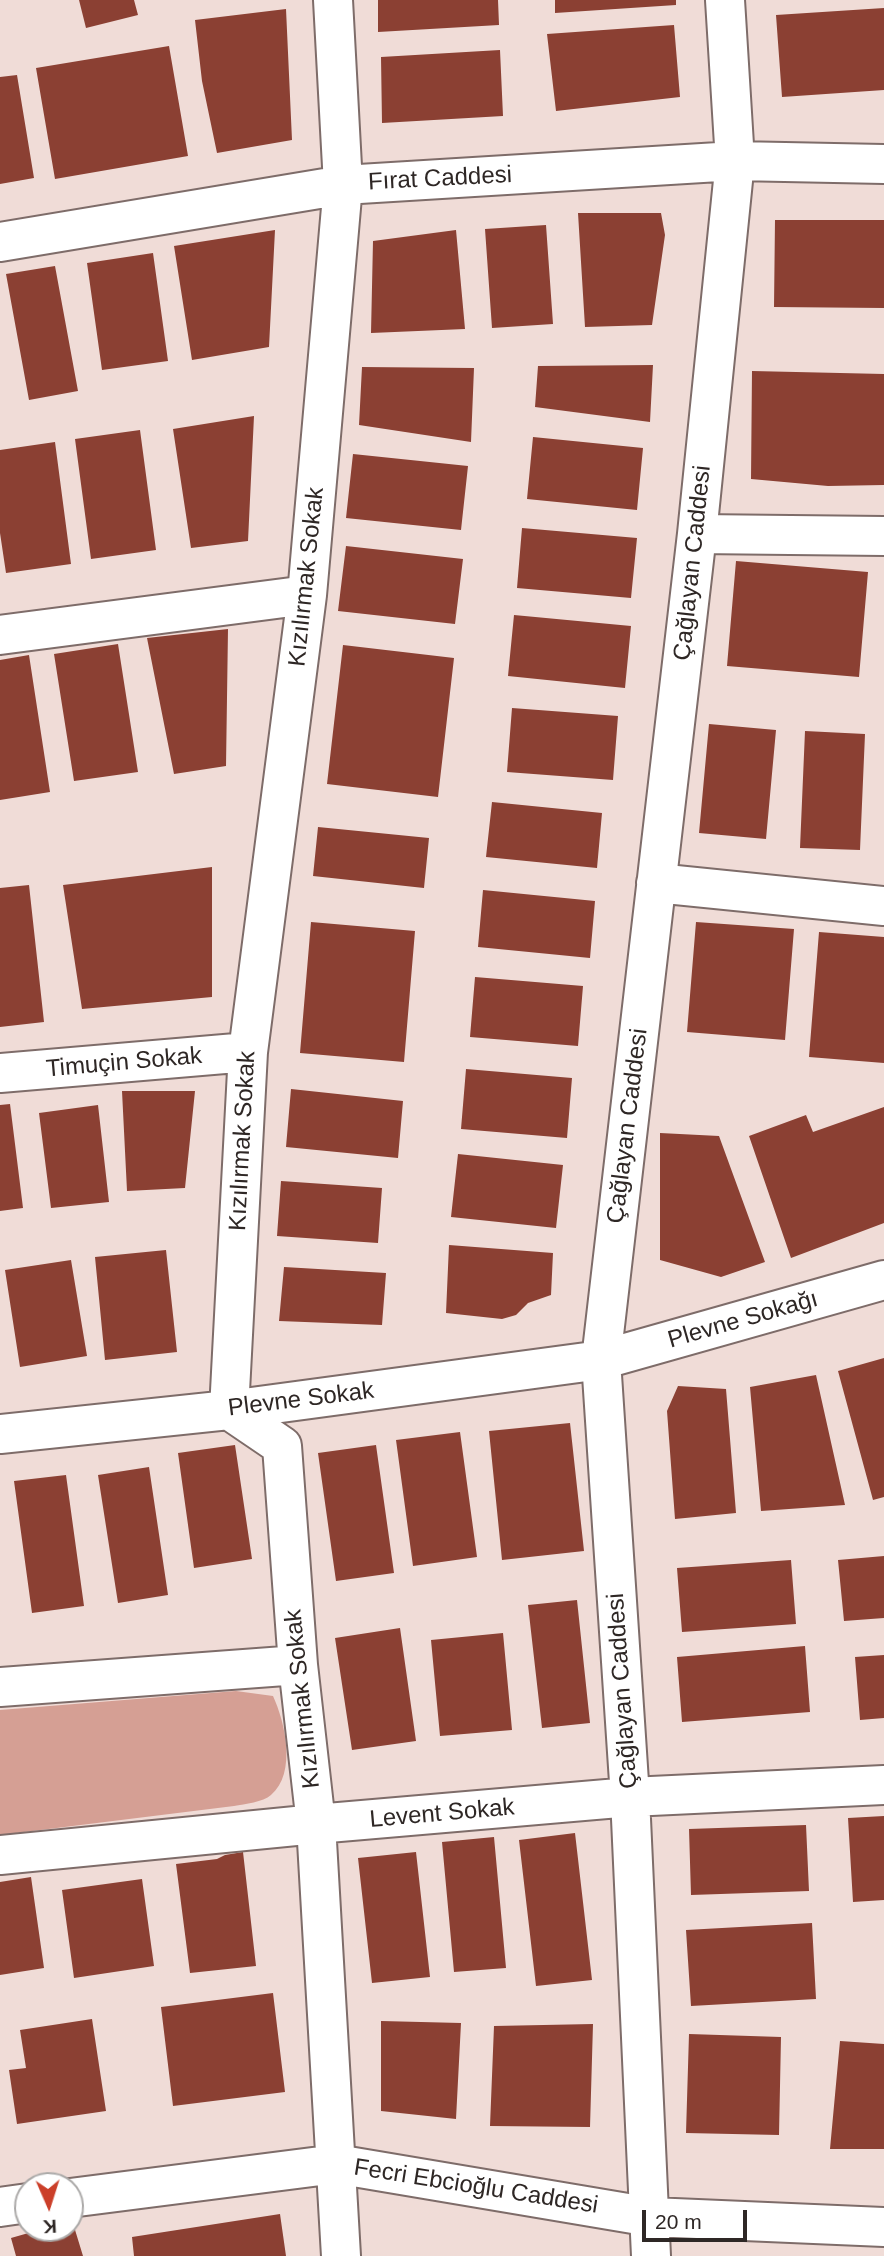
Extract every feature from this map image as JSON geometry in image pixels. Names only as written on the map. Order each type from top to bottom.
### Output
[{"type":"street","name":"Kızılırmak Sokak","points":[[334,0],[343,185],[307,594],[248,1052],[229,1410],[282,1446],[298,1665],[316,1824],[341,2256]]},
{"type":"street","name":"Çağlayan Caddesi","points":[[651,2256],[630,1797],[601,1360],[697,534],[735,161],[724,0]]},
{"type":"street","name":"Fırat Caddesi","points":[[0,242],[343,185],[735,161],[884,164]]},
{"type":"street","points":[[697,534],[884,536]]},
{"type":"street","points":[[0,635],[307,594]]},
{"type":"street","points":[[656,883],[884,906]]},
{"type":"street","name":"Timuçin Sokak","points":[[0,1073],[248,1052]]},
{"type":"street","name":"Plevne Sokağı","points":[[601,1360],[884,1280]]},
{"type":"street","name":"Plevne Sokak","points":[[0,1434],[229,1410],[601,1360]]},
{"type":"street","points":[[0,1687],[298,1665]]},
{"type":"street","name":"Levent Sokak","points":[[0,1855],[630,1797],[884,1786]]},
{"type":"street","name":"Fecri Ebcioğlu Caddesi","points":[[84,2196],[336,2164],[650,2217],[884,2227]]},
{"type":"shaded area","points":[[236,1691],[273,1696],[281,1719],[286,1747],[284,1774],[279,1785],[268,1797],[234,1806],[0,1835],[0,1710]]},
{"type":"building","points":[[79,0],[134,0],[138,15],[86,28]]},
{"type":"building","points":[[378,0],[498,0],[499,25],[378,32]]},
{"type":"building","points":[[555,0],[676,0],[676,5],[555,13]]},
{"type":"building","points":[[884,8],[884,90],[782,97],[776,15]]},
{"type":"building","points":[[286,9],[292,140],[217,153],[202,81],[195,20]]},
{"type":"building","points":[[674,25],[680,97],[556,111],[547,34]]},
{"type":"building","points":[[169,46],[188,156],[55,179],[36,68]]},
{"type":"building","points":[[500,50],[503,116],[382,123],[381,57]]},
{"type":"building","points":[[17,75],[34,178],[0,184],[0,77]]},
{"type":"building","points":[[578,213],[661,213],[665,235],[652,325],[585,327]]},
{"type":"building","points":[[775,220],[884,220],[884,308],[774,307]]},
{"type":"building","points":[[546,225],[553,324],[492,328],[485,229]]},
{"type":"building","points":[[275,230],[269,347],[192,360],[174,246]]},
{"type":"building","points":[[456,230],[465,329],[371,333],[373,241]]},
{"type":"building","points":[[153,253],[168,361],[102,370],[87,263]]},
{"type":"building","points":[[55,266],[78,391],[29,400],[6,274]]},
{"type":"building","points":[[653,365],[650,422],[535,407],[538,366]]},
{"type":"building","points":[[362,367],[474,368],[471,442],[359,425]]},
{"type":"building","points":[[752,371],[884,374],[884,485],[828,486],[751,479]]},
{"type":"building","points":[[254,416],[248,541],[191,548],[173,429]]},
{"type":"building","points":[[140,430],[156,550],[91,559],[75,439]]},
{"type":"building","points":[[533,437],[643,448],[637,510],[527,499]]},
{"type":"building","points":[[55,442],[71,564],[6,573],[0,533],[0,450]]},
{"type":"building","points":[[353,454],[468,466],[461,530],[346,518]]},
{"type":"building","points":[[522,528],[637,538],[631,598],[517,588]]},
{"type":"building","points":[[346,546],[463,559],[455,624],[338,611]]},
{"type":"building","points":[[736,561],[868,572],[859,677],[727,666]]},
{"type":"building","points":[[514,615],[631,626],[625,688],[508,676]]},
{"type":"building","points":[[228,629],[226,766],[174,774],[147,638]]},
{"type":"building","points":[[118,644],[138,772],[74,781],[54,654]]},
{"type":"building","points":[[343,645],[454,658],[438,797],[327,784]]},
{"type":"building","points":[[29,655],[50,792],[0,800],[0,660]]},
{"type":"building","points":[[512,708],[618,716],[613,780],[507,772]]},
{"type":"building","points":[[709,724],[776,730],[766,839],[699,833]]},
{"type":"building","points":[[805,731],[865,734],[860,850],[800,848]]},
{"type":"building","points":[[492,802],[602,813],[597,868],[486,857]]},
{"type":"building","points":[[318,827],[429,838],[424,888],[313,876]]},
{"type":"building","points":[[212,867],[212,997],[82,1009],[63,885]]},
{"type":"building","points":[[29,885],[44,1022],[0,1027],[0,888]]},
{"type":"building","points":[[483,890],[595,901],[590,958],[478,947]]},
{"type":"building","points":[[311,922],[415,931],[404,1062],[300,1053]]},
{"type":"building","points":[[696,922],[794,929],[785,1040],[687,1032]]},
{"type":"building","points":[[819,932],[884,937],[884,1063],[809,1057]]},
{"type":"building","points":[[475,977],[583,986],[578,1046],[470,1037]]},
{"type":"building","points":[[466,1069],[572,1078],[567,1138],[461,1129]]},
{"type":"building","points":[[291,1089],[403,1101],[398,1158],[286,1147]]},
{"type":"building","points":[[122,1091],[195,1091],[185,1188],[127,1191]]},
{"type":"building","points":[[10,1104],[23,1208],[0,1211],[0,1105]]},
{"type":"building","points":[[98,1105],[109,1202],[51,1208],[39,1113]]},
{"type":"building","points":[[884,1107],[884,1223],[791,1258],[749,1136],[806,1115],[813,1132]]},
{"type":"building","points":[[660,1133],[719,1136],[765,1262],[721,1277],[660,1260]]},
{"type":"building","points":[[458,1154],[563,1165],[556,1228],[451,1217]]},
{"type":"building","points":[[281,1181],[382,1188],[378,1243],[277,1236]]},
{"type":"building","points":[[449,1245],[553,1253],[551,1295],[528,1303],[516,1315],[502,1319],[446,1313]]},
{"type":"building","points":[[166,1250],[177,1352],[105,1360],[95,1257]]},
{"type":"building","points":[[71,1260],[87,1356],[20,1367],[5,1270]]},
{"type":"building","points":[[284,1267],[386,1273],[382,1325],[279,1321]]},
{"type":"building","points":[[884,1358],[884,1497],[873,1500],[838,1371]]},
{"type":"building","points":[[816,1375],[845,1505],[761,1511],[750,1387]]},
{"type":"building","points":[[678,1386],[726,1389],[736,1513],[675,1519],[667,1411]]},
{"type":"building","points":[[570,1423],[584,1551],[502,1560],[489,1431]]},
{"type":"building","points":[[460,1432],[477,1557],[413,1566],[396,1440]]},
{"type":"building","points":[[235,1445],[252,1559],[194,1568],[178,1453]]},
{"type":"building","points":[[376,1445],[394,1573],[336,1581],[318,1453]]},
{"type":"building","points":[[149,1467],[168,1595],[118,1603],[98,1475]]},
{"type":"building","points":[[66,1475],[84,1606],[32,1613],[14,1481]]},
{"type":"building","points":[[884,1556],[884,1618],[844,1621],[838,1560]]},
{"type":"building","points":[[791,1560],[796,1624],[682,1632],[677,1568]]},
{"type":"building","points":[[577,1600],[590,1723],[542,1728],[528,1605]]},
{"type":"building","points":[[400,1628],[416,1741],[352,1750],[335,1638]]},
{"type":"building","points":[[503,1633],[512,1730],[440,1736],[431,1640]]},
{"type":"building","points":[[805,1646],[810,1712],[682,1722],[677,1657]]},
{"type":"building","points":[[884,1655],[884,1718],[860,1720],[855,1657]]},
{"type":"building","points":[[884,1816],[884,1900],[853,1902],[848,1818]]},
{"type":"building","points":[[806,1825],[809,1891],[691,1895],[689,1829]]},
{"type":"building","points":[[575,1833],[592,1980],[536,1986],[519,1840]]},
{"type":"building","points":[[494,1837],[506,1968],[454,1972],[442,1842]]},
{"type":"building","points":[[243,1852],[256,1966],[190,1973],[176,1864],[217,1859]]},
{"type":"building","points":[[416,1852],[430,1977],[372,1983],[358,1858]]},
{"type":"building","points":[[31,1877],[44,1968],[0,1975],[0,1882]]},
{"type":"building","points":[[142,1879],[154,1966],[74,1978],[62,1890]]},
{"type":"building","points":[[812,1923],[816,1999],[691,2006],[686,1930]]},
{"type":"building","points":[[273,1993],[285,2092],[173,2106],[161,2007]]},
{"type":"building","points":[[92,2019],[106,2111],[17,2124],[9,2070],[26,2068],[20,2030]]},
{"type":"building","points":[[381,2021],[461,2023],[456,2119],[381,2111]]},
{"type":"building","points":[[593,2024],[590,2127],[490,2126],[494,2026]]},
{"type":"building","points":[[689,2034],[781,2037],[779,2135],[686,2133]]},
{"type":"building","points":[[840,2041],[884,2044],[884,2149],[830,2149]]},
{"type":"building","points":[[280,2214],[286,2256],[134,2256],[132,2237]]},
{"type":"building","points":[[14,2237],[14,2242],[79,2242],[83,2256],[16,2256],[11,2238]]}]
